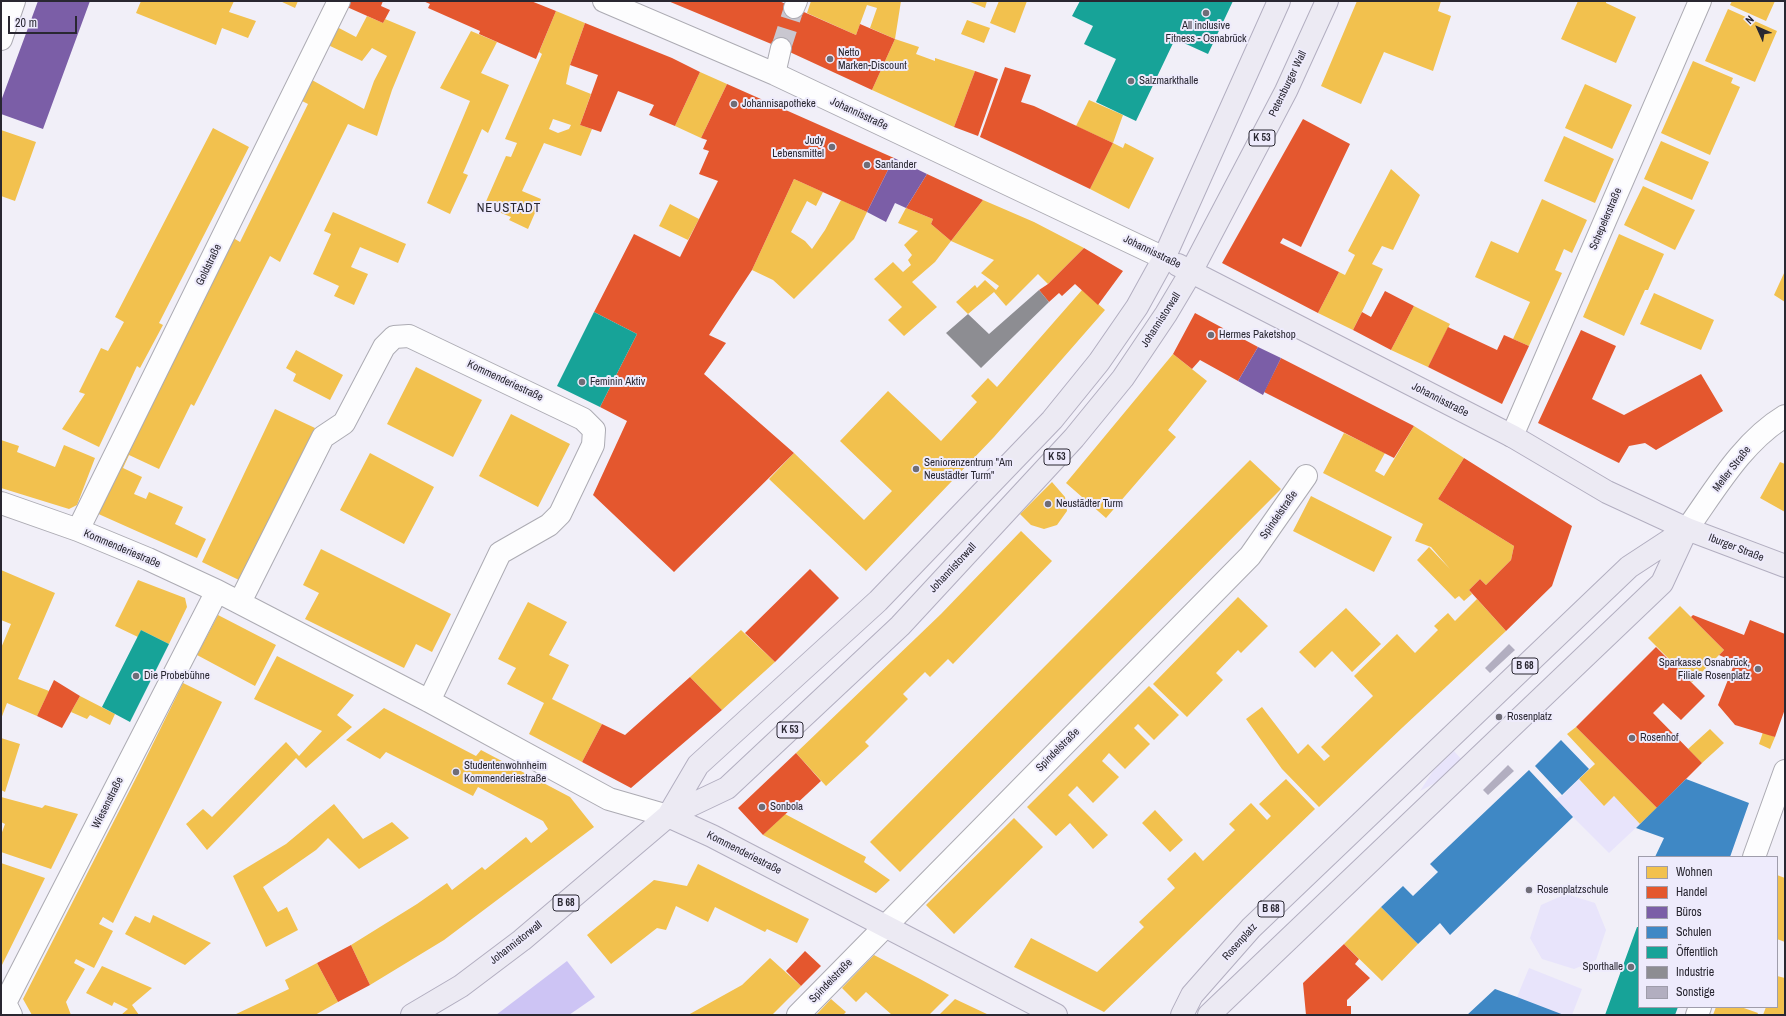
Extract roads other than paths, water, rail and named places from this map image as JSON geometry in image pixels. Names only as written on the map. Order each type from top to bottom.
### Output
[{"type":"main road","name":"K 53","points":[[1164,258],[1279,1]]},
{"type":"main road","name":"Petersburger Wall","points":[[1191,272],[1286,91],[1327,1]]},
{"type":"main road","name":"Johannisstraße","points":[[1164,258],[1512,436],[1607,492],[1686,529]]},
{"type":"main road","name":"Johannistorwall","points":[[668,816],[698,765],[878,601],[1052,420],[1104,356],[1137,307],[1164,258]]},
{"type":"main road","name":"Johannistorwall","points":[[412,1015],[461,986],[522,940],[668,816],[727,788],[900,626],[1074,438],[1123,378],[1166,314],[1191,272]]},
{"type":"main road","name":"Iburger Straße","points":[[1686,529],[1785,566]]},
{"type":"main road","name":"Rosenplatz","points":[[1182,1015],[1192,995],[1251,928],[1629,568],[1686,529]]},
{"type":"main road","points":[[1209,1015],[1662,583],[1686,529]]},
{"type":"main road","name":"Kommenderiestraße","points":[[668,816],[719,840],[1056,1015]]},
{"type":"street","points":[[1,38],[14,1]]},
{"type":"street","name":"Goldstraße","points":[[78,530],[339,1]]},
{"type":"street","name":"Johannisstraße","points":[[604,1],[775,74],[1164,258]]},
{"type":"street","name":"Schepelerstraße","points":[[1512,436],[1700,1]]},
{"type":"street","points":[[775,74],[781,48]]},
{"type":"street","name":"Kommenderiestraße","points":[[240,602],[323,437],[344,423],[384,347],[394,337],[409,336],[583,419],[594,430],[593,445],[560,514],[549,525],[500,552],[429,701]]},
{"type":"street","name":"Meller Straße","points":[[1686,529],[1742,452],[1773,423],[1785,416]]},
{"type":"street","name":"Spindelstraße","points":[[798,1015],[1250,556],[1306,476]]},
{"type":"street","name":"Kommenderiestraße","points":[[1,503],[78,530],[148,559],[217,591],[429,701],[609,799],[668,816]]},
{"type":"street","name":"Wiesenstraße","points":[[6,1007],[217,591]]},
{"type":"street","points":[[1754,856],[1784,773]]},
{"type":"tunnel","points":[[781,48],[794,8]]},
{"type":"place","name":"All inclusive Fitness - Osnabrück","points":[[1206,13]]},
{"type":"place","name":"Netto Marken-Discount","points":[[830,59]]},
{"type":"place","name":"Salzmarkthalle","points":[[1131,81]]},
{"type":"place","name":"Johannisapotheke","points":[[734,104]]},
{"type":"place","name":"Judy Lebensmittel","points":[[832,147]]},
{"type":"place","name":"Santander","points":[[867,165]]},
{"type":"place","name":"Hermes Paketshop","points":[[1211,335]]},
{"type":"place","name":"Feminin Aktiv","points":[[582,382]]},
{"type":"place","name":"Seniorenzentrum \"Am Neustädter Turm\"","points":[[916,469]]},
{"type":"place","name":"Neustädter Turm","points":[[1048,504]]},
{"type":"place","name":"Sparkasse Osnabrück, Filiale Rosenplatz","points":[[1758,669]]},
{"type":"place","name":"Die Probebühne","points":[[136,676]]},
{"type":"place","name":"Rosenplatz","points":[[1499,717]]},
{"type":"place","name":"Rosenhof","points":[[1632,738]]},
{"type":"place","name":"Studentenwohnheim Kommenderiestraße","points":[[456,772]]},
{"type":"place","name":"Sonbola","points":[[762,807]]},
{"type":"place","name":"Rosenplatzschule","points":[[1529,890]]},
{"type":"place","name":"Sporthalle","points":[[1631,967]]},
{"type":"district","name":"NEUSTADT","points":[[509,209]]}]
